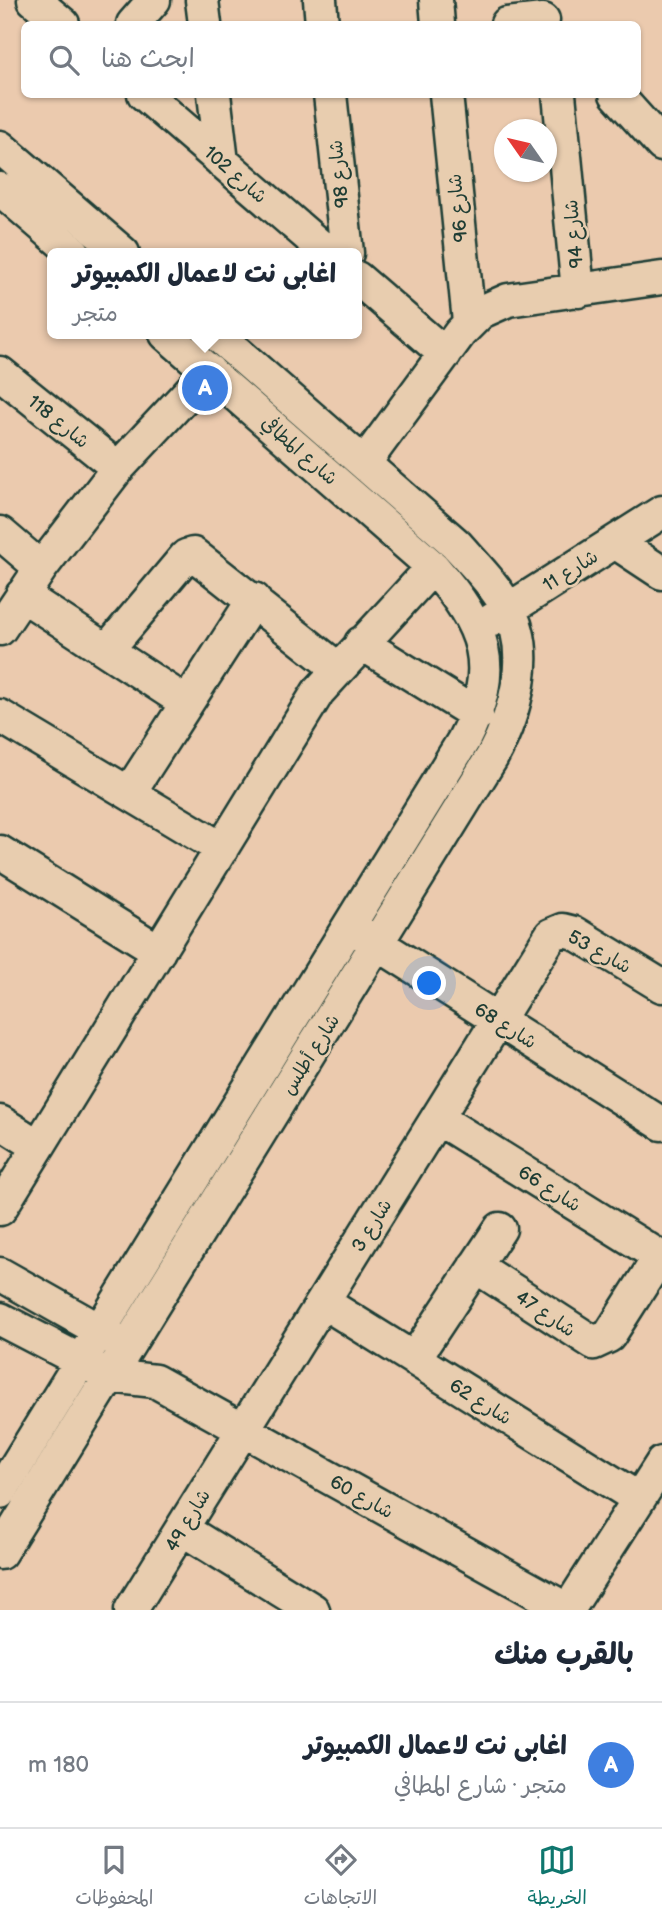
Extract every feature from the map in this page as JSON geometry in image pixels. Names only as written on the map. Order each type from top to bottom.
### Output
[{"type":"street","points":[[34,0],[59,21]]},
{"type":"street","points":[[135,21],[154,0]]},
{"type":"street","points":[[202,0],[205,21]]},
{"type":"street","points":[[320,0],[322,21]]},
{"type":"street","points":[[436,0],[438,21]]},
{"type":"street","points":[[517,21],[538,15]]},
{"type":"street","name":"شارع 102","points":[[149,98],[322,248]]},
{"type":"street","points":[[214,98],[222,162]]},
{"type":"street","name":"شارع 98","points":[[330,98],[346,248]]},
{"type":"street","name":"شارع 96","points":[[446,98],[469,322]]},
{"type":"street","name":"شارع 94","points":[[559,98],[578,291]]},
{"type":"street","points":[[620,98],[662,145]]},
{"type":"street","points":[[0,147],[117,248]]},
{"type":"street","points":[[0,189],[68,248]]},
{"type":"street","points":[[365,462],[469,322],[481,312],[508,300],[662,278]]},
{"type":"street","points":[[362,282],[445,354]]},
{"type":"street","name":"شارع المطافي","points":[[172,339],[433,567]]},
{"type":"street","name":"شارع المطافي","points":[[222,339],[456,544]]},
{"type":"street","points":[[1,624],[118,468],[209,371]]},
{"type":"street","name":"شارع 118","points":[[0,373],[118,468]]},
{"type":"street","name":"شارع 11","points":[[478,629],[662,512]]},
{"type":"street","points":[[0,533],[41,568]]},
{"type":"street","points":[[615,542],[662,573]]},
{"type":"street","name":"شارع أطلس","points":[[0,1553],[379,944],[492,757],[510,718],[518,689],[519,656],[508,609],[485,576],[456,544]]},
{"type":"street","points":[[107,650],[189,554],[197,555],[337,668]]},
{"type":"street","points":[[0,1209],[318,692],[337,668],[433,567]]},
{"type":"street","name":"شارع أطلس","points":[[0,1492],[350,926],[477,715],[484,687],[484,657],[478,629],[465,603],[433,567]]},
{"type":"street","points":[[22,596],[187,703]]},
{"type":"street","points":[[129,793],[254,599]]},
{"type":"street","points":[[361,643],[477,715]]},
{"type":"street","points":[[0,716],[222,849]]},
{"type":"street","points":[[0,852],[159,951]]},
{"type":"street","name":"شارع 68","points":[[350,926],[662,1124]]},
{"type":"street","name":"شارع 53","points":[[498,1020],[551,935],[563,929],[575,933],[662,986]]},
{"type":"street","name":"شارع 3","points":[[242,1430],[498,1020]]},
{"type":"street","name":"شارع 66","points":[[437,1118],[661,1257]]},
{"type":"street","points":[[0,1122],[38,1146]]},
{"type":"street","points":[[414,1359],[500,1229]]},
{"type":"street","name":"شارع 47","points":[[475,1266],[594,1343],[609,1336],[661,1257]]},
{"type":"street","points":[[0,1274],[128,1346]]},
{"type":"street","name":"شارع 62","points":[[323,1302],[639,1499]]},
{"type":"street","name":"شارع 60","points":[[0,1319],[110,1376],[155,1381]]},
{"type":"street","name":"شارع 60","points":[[128,1346],[155,1381],[568,1610]]},
{"type":"street","name":"شارع 49","points":[[131,1610],[242,1430]]},
{"type":"street","points":[[568,1610],[662,1463]]},
{"type":"street","points":[[181,1530],[313,1610]]},
{"type":"place","name":"اغابى نت لاعمال الكمبيوتر","points":[[205,388]]}]
